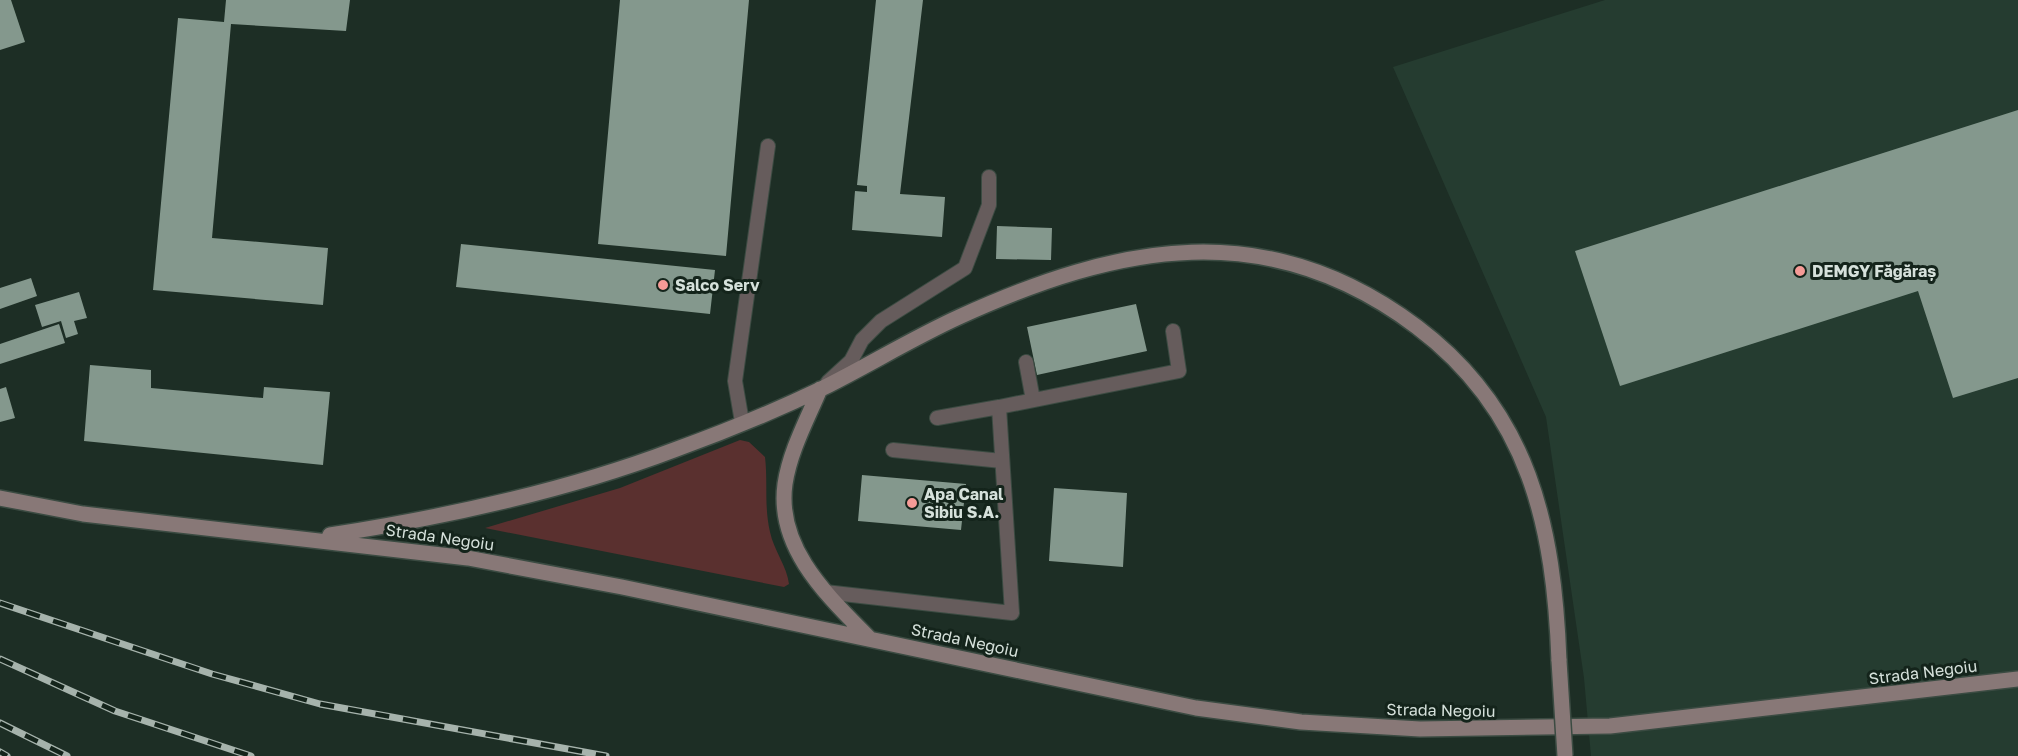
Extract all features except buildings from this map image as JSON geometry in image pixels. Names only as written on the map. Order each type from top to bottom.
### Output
[{"type":"main road","points":[[311,538],[447,514],[618,470],[820,389],[960,317],[1029,287],[1089,268],[1131,258],[1217,251],[1265,257],[1330,276],[1398,314],[1430,337],[1475,382],[1494,408],[1530,476],[1542,512],[1553,571],[1565,756]]},
{"type":"main road","points":[[820,389],[793,454],[785,485],[785,504],[794,542],[808,572],[870,639]]},
{"type":"main road","name":"Strada Negoiu","points":[[0,498],[83,514],[311,538],[468,558],[1196,708],[1252,717],[1420,729],[1610,726],[2018,680]]},
{"type":"lane","points":[[742,422],[735,381],[768,146]]},
{"type":"lane","points":[[820,389],[851,361],[862,340],[881,321],[965,268],[990,205],[990,177]]},
{"type":"lane","points":[[936,418],[1179,371],[1173,331]]},
{"type":"lane","points":[[1026,362],[1033,400]]},
{"type":"lane","points":[[825,592],[1012,613],[999,407]]},
{"type":"lane","points":[[893,450],[1002,461]]},
{"type":"shaded area","points":[[1605,0],[2018,0],[2018,756],[1591,756],[1584,678],[1546,417],[1393,67]]},
{"type":"shaded area","points":[[740,440],[749,442],[765,457],[768,522],[772,539],[788,577],[789,584],[784,587],[485,528],[620,488]]},
{"type":"railway","points":[[0,603],[212,674],[320,704],[606,756]]},
{"type":"railway","points":[[0,659],[115,711],[251,756]]},
{"type":"railway","points":[[0,723],[67,756]]},
{"type":"railway","points":[[0,752],[7,756]]},
{"type":"place","name":"DEMGY Făgăraș","points":[[1800,271]]},
{"type":"place","name":"Salco Serv","points":[[663,285]]},
{"type":"place","name":"Apa Canal Sibiu S.A.","points":[[912,503]]}]
